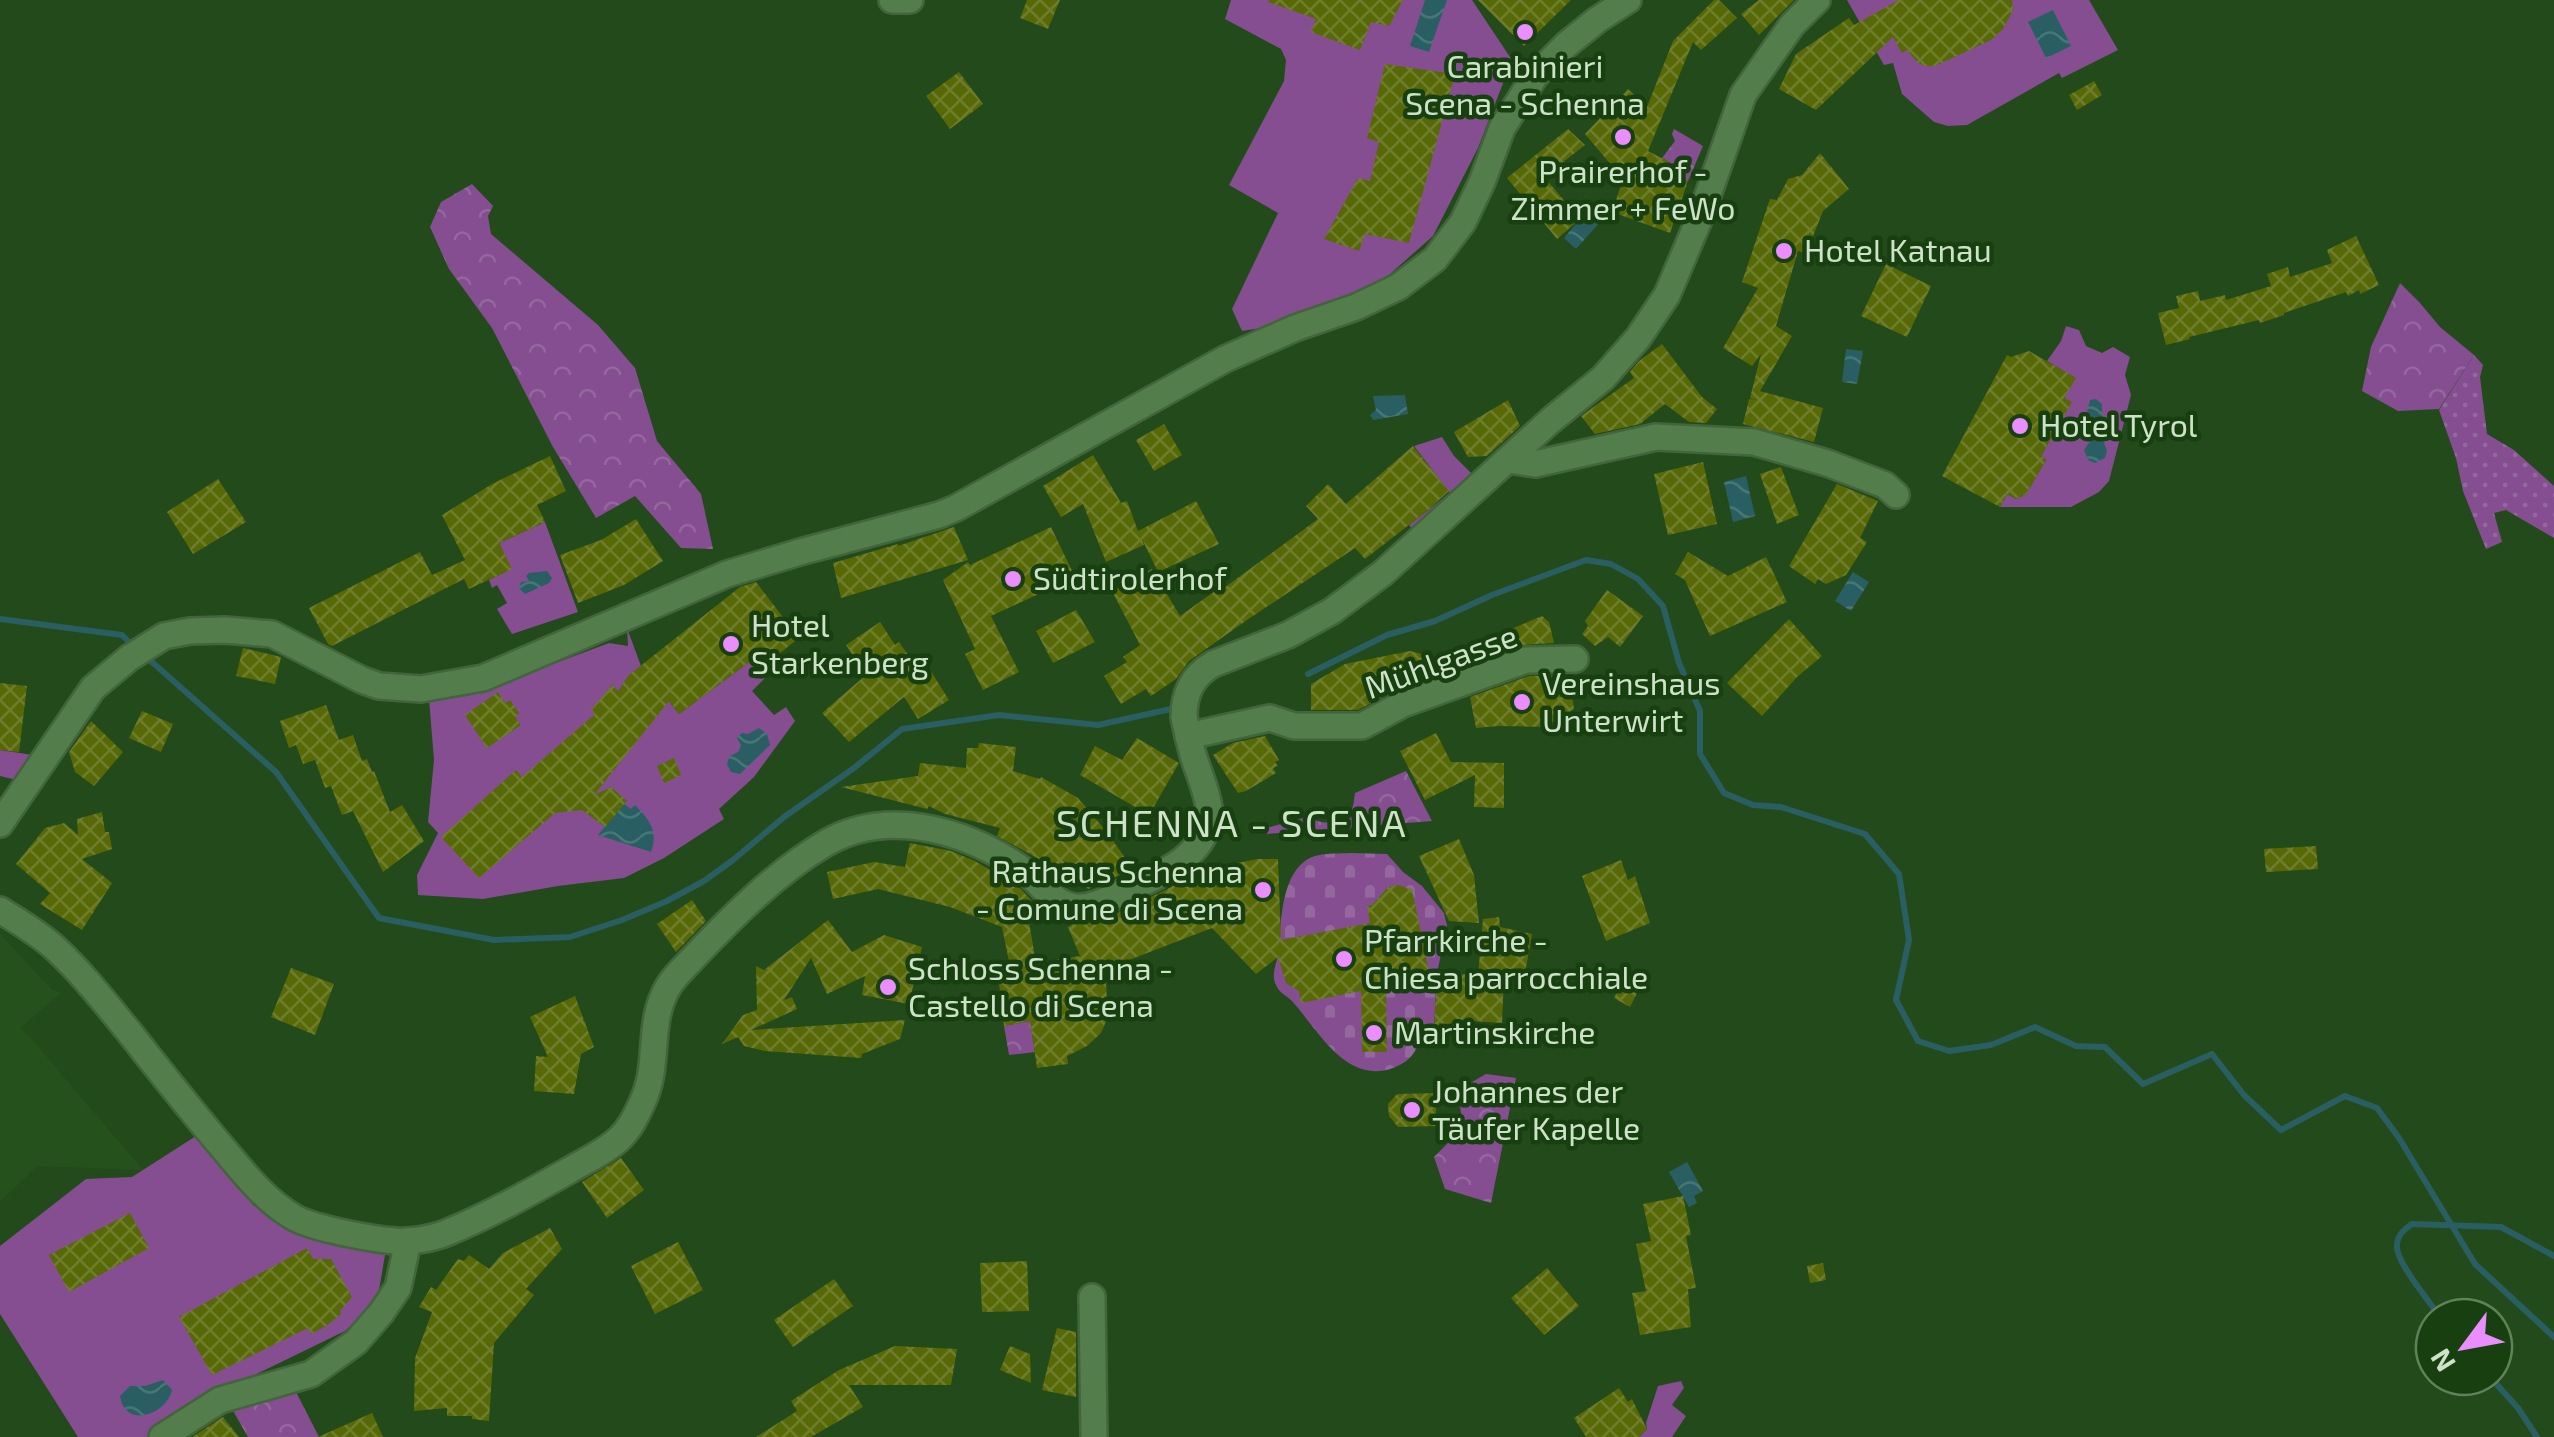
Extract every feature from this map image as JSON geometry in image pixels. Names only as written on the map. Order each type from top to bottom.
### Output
[{"type":"street","points":[[892,0],[910,0]]},
{"type":"street","points":[[0,824],[80,704],[128,658],[164,636],[225,630],[272,634],[379,686],[422,689],[483,678],[727,574],[956,508],[1224,359],[1398,287],[1435,259],[1463,222],[1502,128],[1535,76],[1597,20],[1628,0]]},
{"type":"street","points":[[0,910],[52,946],[83,975],[267,1200],[300,1220],[347,1233],[408,1241],[443,1234],[526,1195],[618,1140],[646,1097],[655,1059],[654,1024],[671,982],[756,897],[829,842],[872,827],[894,825],[944,832],[1008,860],[1071,908],[1084,908],[1139,885],[1198,847],[1209,810],[1186,726],[1186,694],[1190,684],[1204,670],[1288,636],[1332,610],[1383,572],[1602,378],[1638,338],[1666,295],[1701,215],[1744,95],[1792,25],[1817,0]]},
{"type":"street","points":[[1508,460],[1535,464],[1656,437],[1754,442],[1827,463],[1885,486],[1896,495]]},
{"type":"street","name":"Mühlgasse","points":[[1186,726],[1265,718],[1294,726],[1362,726],[1403,704],[1526,660],[1575,660]]},
{"type":"street","points":[[162,1437],[220,1400],[310,1374],[356,1342],[398,1288],[408,1241]]},
{"type":"street","points":[[1092,1296],[1094,1437]]},
{"type":"shaded area","points":[[0,934],[51,989],[61,993],[21,1027],[143,1170],[38,1166],[0,1201]]},
{"type":"green space","points":[[1231,0],[1472,0],[1512,60],[1478,148],[1433,236],[1389,275],[1340,304],[1280,325],[1242,331],[1232,309],[1278,213],[1229,185],[1284,81],[1286,60],[1281,49],[1225,19]]},
{"type":"green space","points":[[1847,0],[2089,0],[2118,50],[2062,78],[2059,73],[1967,125],[1948,126],[1934,122],[1902,94],[1893,63],[1884,65]]},
{"type":"green space","points":[[1674,129],[1703,146],[1688,181],[1678,178],[1682,169],[1662,158],[1675,141]]},
{"type":"green space","points":[[472,184],[493,206],[488,216],[491,234],[598,325],[635,368],[657,441],[701,494],[713,549],[681,548],[635,496],[596,518],[553,447],[492,328],[449,269],[430,227],[441,202]]},
{"type":"green space","points":[[2400,283],[2440,327],[2474,355],[2439,409],[2398,411],[2362,391],[2371,347]]},
{"type":"green space","points":[[2066,326],[2079,330],[2086,346],[2102,353],[2113,347],[2130,357],[2125,375],[2131,395],[2109,481],[2099,492],[2071,507],[2000,507],[2007,494],[2016,499],[2026,494],[2046,460],[2041,456],[2071,402],[2064,398],[2075,378],[2047,361]]},
{"type":"green space","points":[[2474,355],[2483,365],[2480,377],[2487,434],[2514,450],[2554,486],[2554,538],[2506,510],[2494,513],[2502,542],[2486,549],[2463,491],[2439,410]]},
{"type":"green space","points":[[1442,437],[1475,477],[1414,531],[1409,525],[1450,493],[1414,446]]},
{"type":"green space","points":[[545,522],[578,612],[512,634],[497,609],[507,603],[497,585],[492,588],[489,580],[511,569],[499,543]]},
{"type":"green space","points":[[627,628],[641,666],[679,714],[756,657],[769,674],[752,691],[774,715],[786,707],[795,721],[754,777],[719,809],[724,819],[664,858],[624,878],[483,899],[418,895],[417,875],[438,833],[428,822],[434,760],[429,699],[510,680],[609,643],[628,646]]},
{"type":"green space","points":[[0,750],[33,755],[17,780],[0,776]]},
{"type":"green space","points":[[1406,771],[1432,821],[1267,834],[1266,828],[1307,817],[1319,822],[1344,819],[1352,809],[1355,793]]},
{"type":"green space","points":[[1387,854],[1422,886],[1444,913],[1447,926],[1437,973],[1434,1028],[1424,1028],[1406,1061],[1376,1071],[1361,1069],[1335,1052],[1279,990],[1274,978],[1283,904],[1297,869],[1315,856]]},
{"type":"green space","points":[[1030,1021],[1035,1052],[1009,1055],[1004,1026]]},
{"type":"green space","points":[[1486,1074],[1516,1078],[1491,1203],[1445,1189],[1434,1157],[1463,1128],[1458,1090]]},
{"type":"green space","points":[[196,1136],[254,1206],[298,1228],[385,1255],[377,1302],[345,1331],[230,1387],[150,1437],[78,1437],[0,1314],[0,1246],[86,1179],[132,1177]]},
{"type":"green space","points":[[1681,1381],[1684,1388],[1672,1405],[1686,1416],[1672,1437],[1639,1437],[1647,1429],[1658,1386]]},
{"type":"green space","points":[[294,1388],[319,1437],[248,1437],[232,1409]]},
{"type":"water","points":[[1425,0],[1447,0],[1429,52],[1410,46]]},
{"type":"water","points":[[2053,10],[2071,46],[2046,58],[2028,22]]},
{"type":"water","points":[[1587,211],[1600,222],[1576,249],[1564,238]]},
{"type":"water","points":[[1846,349],[1863,351],[1857,384],[1842,382]]},
{"type":"water","points":[[1405,395],[1408,414],[1373,420],[1373,396]]},
{"type":"water","points":[[2090,400],[2102,404],[2102,415],[2112,420],[2114,430],[2104,443],[2105,458],[2095,463],[2088,460],[2084,450],[2091,440],[2087,427],[2092,417],[2087,411]]},
{"type":"water","points":[[1746,476],[1755,516],[1733,522],[1724,482]]},
{"type":"water","points":[[547,571],[552,578],[549,583],[525,594],[519,588],[521,582],[529,581],[529,573]]},
{"type":"water","points":[[1853,572],[1869,582],[1851,611],[1835,601]]},
{"type":"water","points":[[759,728],[767,734],[770,745],[740,774],[731,772],[727,764],[729,757],[739,751],[737,738]]},
{"type":"water","points":[[624,804],[631,809],[635,805],[648,821],[654,838],[651,852],[598,835]]},
{"type":"water","points":[[1687,1162],[1703,1191],[1694,1196],[1697,1203],[1689,1207],[1669,1172]]},
{"type":"water","points":[[163,1380],[172,1390],[169,1399],[155,1411],[137,1415],[123,1406],[120,1396],[130,1386]]},
{"type":"building","points":[[1027,0],[1060,0],[1048,29],[1020,18]]},
{"type":"building","points":[[1269,0],[1403,0],[1389,26],[1371,22],[1360,50],[1311,32],[1316,19]]},
{"type":"building","points":[[1478,0],[1571,0],[1524,46]]},
{"type":"building","points":[[1714,0],[1719,0],[1737,18],[1701,50],[1693,42],[1648,151],[1683,169],[1678,178],[1688,181],[1670,233],[1612,212],[1623,179],[1585,134],[1628,89],[1647,107],[1673,41]]},
{"type":"building","points":[[1759,0],[1794,0],[1759,35],[1741,14]]},
{"type":"building","points":[[1899,0],[2012,0],[2013,10],[2003,29],[1991,40],[1935,66],[1917,62],[1907,50],[1902,53],[1893,37],[1816,110],[1779,89],[1796,54],[1849,18],[1854,25]]},
{"type":"building","points":[[1385,64],[1455,74],[1409,243],[1365,234],[1359,251],[1324,239],[1358,178],[1370,181],[1379,142],[1367,138]]},
{"type":"building","points":[[959,72],[983,104],[950,129],[926,96]]},
{"type":"building","points":[[2094,81],[2102,95],[2077,110],[2069,95]]},
{"type":"building","points":[[1568,129],[1585,145],[1544,177],[1580,219],[1557,239],[1507,178]]},
{"type":"building","points":[[1820,153],[1849,189],[1823,211],[1806,254],[1798,251],[1776,326],[1792,336],[1760,391],[1823,408],[1814,442],[1743,424],[1749,399],[1754,400],[1750,398],[1761,354],[1752,366],[1723,348],[1758,288],[1742,282],[1770,199],[1777,200],[1788,179],[1802,175]]},
{"type":"building","points":[[2356,236],[2379,285],[2360,294],[2359,290],[2348,296],[2346,292],[2260,323],[2259,320],[2166,345],[2158,313],[2179,308],[2176,296],[2198,291],[2200,301],[2225,295],[2226,300],[2271,286],[2267,274],[2288,267],[2290,277],[2332,263],[2327,250]]},
{"type":"building","points":[[1886,264],[1931,286],[1907,337],[1861,316]]},
{"type":"building","points":[[1662,344],[1702,397],[1717,409],[1706,423],[1689,422],[1665,404],[1640,424],[1595,434],[1581,416],[1634,378],[1630,372],[1639,361]]},
{"type":"building","points":[[2029,351],[2076,378],[2064,398],[2072,402],[2041,456],[2046,460],[2026,494],[2016,499],[2007,494],[2000,507],[1942,476],[2007,355]]},
{"type":"building","points":[[1508,400],[1520,426],[1487,456],[1468,457],[1454,432]]},
{"type":"building","points":[[1164,424],[1182,455],[1154,471],[1136,440]]},
{"type":"building","points":[[1413,446],[1449,491],[1428,510],[1365,559],[1355,548],[1247,620],[1189,661],[1176,679],[1151,696],[1146,689],[1121,704],[1104,676],[1127,662],[1123,657],[1140,645],[1112,591],[1152,569],[1180,616],[1318,519],[1306,506],[1328,484],[1346,504]]},
{"type":"building","points":[[1093,455],[1121,503],[1127,501],[1138,531],[1196,501],[1219,544],[1158,572],[1141,537],[1144,545],[1106,562],[1083,504],[1061,517],[1043,486]]},
{"type":"building","points":[[550,456],[566,491],[537,505],[545,522],[499,543],[512,569],[469,589],[464,579],[332,646],[328,644],[309,608],[420,552],[432,575],[465,560],[442,515],[492,484]]},
{"type":"building","points":[[1703,462],[1717,524],[1668,535],[1654,474]]},
{"type":"building","points":[[1781,467],[1799,515],[1777,524],[1760,474]]},
{"type":"building","points":[[218,479],[246,522],[193,554],[167,512]]},
{"type":"building","points":[[1837,484],[1878,501],[1860,538],[1867,542],[1846,575],[1826,584],[1818,579],[1815,584],[1789,566]]},
{"type":"building","points":[[636,519],[663,561],[624,585],[578,603],[560,555],[601,540]]},
{"type":"building","points":[[954,527],[968,560],[841,598],[833,563]]},
{"type":"building","points":[[1051,527],[1075,577],[991,616],[1019,672],[983,690],[965,654],[975,649],[943,580],[968,562],[970,565]]},
{"type":"building","points":[[1688,552],[1728,576],[1766,557],[1787,602],[1710,636],[1685,580],[1675,574]]},
{"type":"building","points":[[756,582],[792,629],[787,632],[795,641],[763,667],[756,657],[679,714],[669,701],[594,795],[611,787],[627,801],[605,827],[582,810],[555,813],[479,878],[441,837],[516,770],[522,777],[595,714],[591,710],[612,685],[618,691],[629,675],[740,587]]},
{"type":"building","points":[[1607,590],[1643,616],[1620,647],[1608,637],[1595,646],[1582,634],[1588,626],[1585,621]]},
{"type":"building","points":[[1076,610],[1095,642],[1053,663],[1036,631]]},
{"type":"building","points":[[1542,616],[1549,622],[1554,643],[1521,645],[1492,655],[1485,640]]},
{"type":"building","points":[[1789,619],[1822,656],[1762,716],[1727,683]]},
{"type":"building","points":[[880,622],[922,675],[930,670],[949,700],[918,719],[904,697],[849,742],[822,713],[866,675],[846,645]]},
{"type":"building","points":[[243,648],[281,657],[275,684],[236,676]]},
{"type":"building","points":[[1410,651],[1430,661],[1436,675],[1358,710],[1311,710],[1311,684],[1345,664]]},
{"type":"building","name":"Vereinshaus Unterwirt","points":[[1569,675],[1574,709],[1544,727],[1476,728],[1470,697],[1529,676]]},
{"type":"building","points":[[0,683],[27,686],[19,752],[0,750]]},
{"type":"building","points":[[498,692],[505,703],[510,700],[519,713],[515,717],[521,725],[487,748],[465,715]]},
{"type":"building","points":[[326,705],[339,740],[353,735],[362,761],[367,759],[374,771],[390,812],[402,805],[424,841],[383,872],[353,811],[342,815],[331,786],[325,788],[315,760],[303,764],[296,745],[289,748],[280,721]]},
{"type":"building","points":[[142,711],[173,724],[161,752],[129,738]]},
{"type":"building","points":[[91,721],[123,752],[94,786],[75,772],[69,752]]},
{"type":"building","points":[[1436,733],[1451,762],[1504,763],[1504,808],[1474,807],[1475,775],[1425,800],[1400,751]]},
{"type":"building","points":[[1265,736],[1279,760],[1273,768],[1276,773],[1238,793],[1213,755],[1233,743]]},
{"type":"building","points":[[1137,738],[1179,763],[1149,815],[1080,775],[1095,746],[1122,760]]},
{"type":"building","points":[[979,743],[1016,747],[1013,771],[1041,777],[1078,798],[1131,866],[1088,889],[1065,861],[1061,871],[997,836],[1000,828],[929,806],[927,809],[841,787],[918,776],[920,763],[966,768],[967,748],[978,748]]},
{"type":"building","points":[[674,758],[681,775],[664,783],[657,766]]},
{"type":"building","points":[[102,812],[112,849],[82,859],[112,883],[82,930],[40,904],[50,893],[16,864],[45,828],[64,823],[78,835],[77,819]]},
{"type":"building","points":[[1459,839],[1474,875],[1479,923],[1449,921],[1419,856]]},
{"type":"building","points":[[910,843],[951,851],[1021,889],[1039,909],[1028,916],[1036,963],[1080,956],[1068,927],[1114,914],[1166,890],[1195,871],[1278,859],[1281,940],[1370,923],[1367,906],[1388,887],[1398,885],[1412,889],[1430,977],[1386,986],[1387,1052],[1362,1052],[1361,991],[1301,1003],[1299,991],[1286,983],[1278,957],[1256,974],[1212,928],[1116,965],[1121,973],[1106,983],[1108,1017],[1101,1033],[1067,1056],[1068,1064],[1037,1068],[1030,1021],[1004,1026],[998,975],[1011,971],[1002,927],[950,907],[878,889],[833,899],[827,872],[874,862],[905,867]]},
{"type":"building","points":[[2316,846],[2318,869],[2266,872],[2264,849]]},
{"type":"building","points":[[1621,860],[1628,880],[1635,876],[1650,923],[1606,941],[1582,876]]},
{"type":"building","points":[[692,900],[706,921],[676,952],[657,924]]},
{"type":"building","points":[[1499,917],[1500,927],[1532,934],[1524,979],[1504,976],[1502,1023],[1460,1020],[1460,1029],[1434,1028],[1437,973],[1478,975],[1483,919]]},
{"type":"building","name":"Schloss Schenna - Castello di Scena","points":[[828,920],[852,952],[884,935],[922,947],[909,1004],[862,995],[865,976],[827,994],[811,958],[784,1000],[792,997],[797,1009],[751,1030],[905,1020],[900,1039],[862,1054],[861,1058],[765,1051],[744,1046],[738,1037],[722,1044],[743,1015],[757,1010],[756,966],[764,970]]},
{"type":"building","points":[[291,968],[334,984],[315,1035],[271,1017]]},
{"type":"building","points":[[1624,978],[1640,987],[1630,1007],[1614,998]]},
{"type":"building","points":[[575,996],[594,1047],[581,1054],[574,1094],[534,1091],[536,1056],[548,1057],[530,1017]]},
{"type":"building","name":"Johannes der Täufer Kapelle","points":[[1436,1093],[1436,1126],[1398,1127],[1389,1116],[1388,1104],[1397,1094]]},
{"type":"building","points":[[621,1158],[644,1190],[607,1218],[582,1182]]},
{"type":"building","points":[[1683,1196],[1696,1288],[1688,1289],[1691,1327],[1640,1335],[1632,1293],[1646,1291],[1636,1244],[1651,1241],[1643,1204]]},
{"type":"building","points":[[130,1213],[149,1248],[69,1292],[49,1255]]},
{"type":"building","points":[[550,1228],[562,1249],[526,1289],[534,1295],[494,1343],[489,1421],[447,1416],[447,1408],[414,1411],[415,1358],[432,1312],[419,1307],[431,1287],[436,1290],[458,1259],[464,1261],[469,1255],[489,1269],[503,1253]]},
{"type":"building","points":[[678,1242],[703,1290],[655,1314],[631,1266]]},
{"type":"building","points":[[307,1248],[313,1259],[331,1259],[352,1297],[341,1314],[311,1334],[308,1328],[212,1375],[179,1317]]},
{"type":"building","points":[[1027,1261],[1029,1311],[982,1312],[980,1263]]},
{"type":"building","points":[[1823,1263],[1826,1280],[1810,1283],[1807,1266]]},
{"type":"building","points":[[1547,1268],[1579,1306],[1544,1335],[1511,1298]]},
{"type":"building","points":[[834,1279],[853,1306],[793,1347],[774,1320]]},
{"type":"building","points":[[1057,1328],[1076,1332],[1076,1397],[1042,1390]]},
{"type":"building","points":[[895,1346],[957,1349],[951,1385],[849,1385],[863,1407],[811,1437],[756,1437],[797,1411],[791,1401],[839,1370]]},
{"type":"building","points":[[1010,1346],[1030,1354],[1031,1383],[1000,1370]]},
{"type":"building","points":[[1619,1388],[1628,1402],[1632,1399],[1647,1429],[1639,1437],[1586,1437],[1574,1418]]},
{"type":"building","points":[[372,1413],[383,1437],[318,1437]]},
{"type":"building","points":[[223,1417],[239,1437],[192,1437]]},
{"type":"waterway","points":[[1308,674],[1387,635],[1435,621],[1586,560],[1611,564],[1638,579],[1663,606],[1679,663],[1700,711],[1700,754],[1724,793],[1753,805],[1781,807],[1865,834],[1899,874],[1909,940],[1896,1000],[1918,1041],[1949,1051],[1991,1045],[2035,1027],[2076,1046],[2105,1047],[2143,1084],[2212,1054],[2244,1095],[2281,1130],[2345,1096],[2377,1108],[2475,1264],[2554,1337]]},
{"type":"waterway","points":[[0,619],[122,635],[133,646]]},
{"type":"waterway","points":[[143,654],[276,772],[379,918],[494,940],[570,937],[667,901],[733,860],[902,729],[999,715],[1098,725],[1171,709]]},
{"type":"waterway","points":[[2426,1297],[2398,1251],[2399,1237],[2412,1224],[2501,1227],[2554,1256]]},
{"type":"waterway","points":[[2508,1397],[2537,1437]]},
{"type":"place","name":"Carabinieri Scena - Schenna","points":[[1525,32]]},
{"type":"place","name":"Prairerhof - Zimmer + FeWo","points":[[1623,137]]},
{"type":"place","name":"Hotel Katnau","points":[[1784,251]]},
{"type":"place","name":"Hotel Tyrol","points":[[2020,426]]},
{"type":"place","name":"Südtirolerhof","points":[[1013,579]]},
{"type":"place","name":"Hotel Starkenberg","points":[[731,644]]},
{"type":"place","name":"Vereinshaus Unterwirt","points":[[1522,702]]},
{"type":"place","name":"Rathaus Schenna - Comune di Scena","points":[[1263,890]]},
{"type":"place","name":"Pfarrkirche - Chiesa parrocchiale","points":[[1344,959]]},
{"type":"place","name":"Schloss Schenna - Castello di Scena","points":[[888,987]]},
{"type":"place","name":"Martinskirche","points":[[1374,1033]]},
{"type":"place","name":"Johannes der Täufer Kapelle","points":[[1412,1110]]},
{"type":"district","name":"SCHENNA - SCENA","points":[[1232,824]]}]
